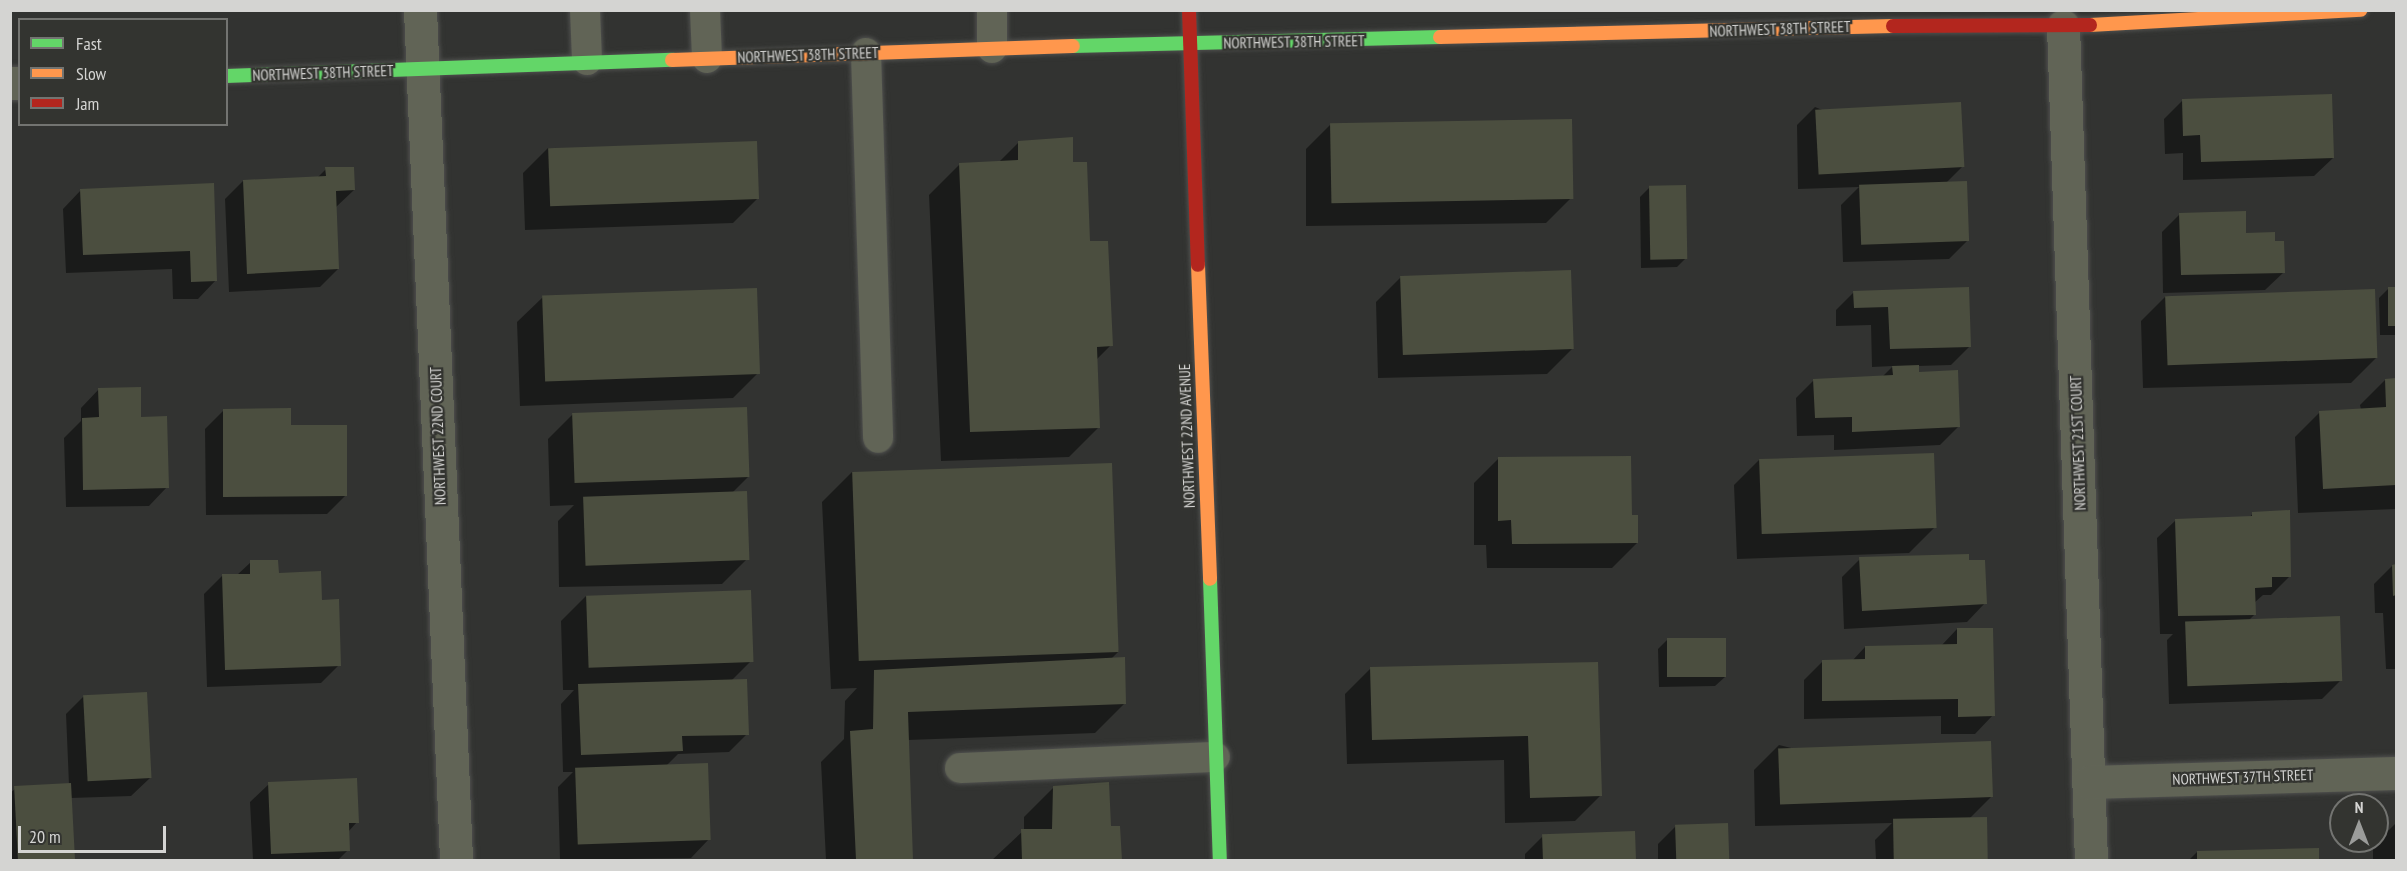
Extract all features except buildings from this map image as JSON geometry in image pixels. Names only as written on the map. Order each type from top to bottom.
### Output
[{"type":"street","name":"NORTHWEST 22ND COURT","points":[[420,10],[456,861]]},
{"type":"street","name":"NORTHWEST 22ND AVENUE","points":[[1189,10],[1220,861]]},
{"type":"street","name":"NORTHWEST 38TH STREET","points":[[228,76],[423,70],[587,60],[2361,10]]},
{"type":"street","name":"NORTHWEST 21ST COURT","points":[[2047,19],[2089,782],[2091,861]]},
{"type":"street","name":"NORTHWEST 37TH STREET","points":[[2089,782],[2397,773]]},
{"type":"lane","points":[[585,10],[587,60]]},
{"type":"lane","points":[[705,10],[707,58]]},
{"type":"lane","points":[[992,10],[992,48]]},
{"type":"lane","points":[[866,53],[878,438]]},
{"type":"lane","points":[[960,768],[1215,757]]},
{"type":"traffic: fast","points":[[1073,46],[1440,37]]},
{"type":"traffic: fast","points":[[228,76],[672,60]]},
{"type":"traffic: fast","points":[[1210,579],[1220,860]]},
{"type":"traffic: slow","points":[[2090,25],[2361,10]]},
{"type":"traffic: slow","points":[[1440,37],[1893,26]]},
{"type":"traffic: slow","points":[[672,60],[1073,46]]},
{"type":"traffic: slow","points":[[1198,265],[1210,579]]},
{"type":"traffic: jam","points":[[1189,10],[1198,265]]},
{"type":"traffic: jam","points":[[1893,26],[2090,25]]}]
